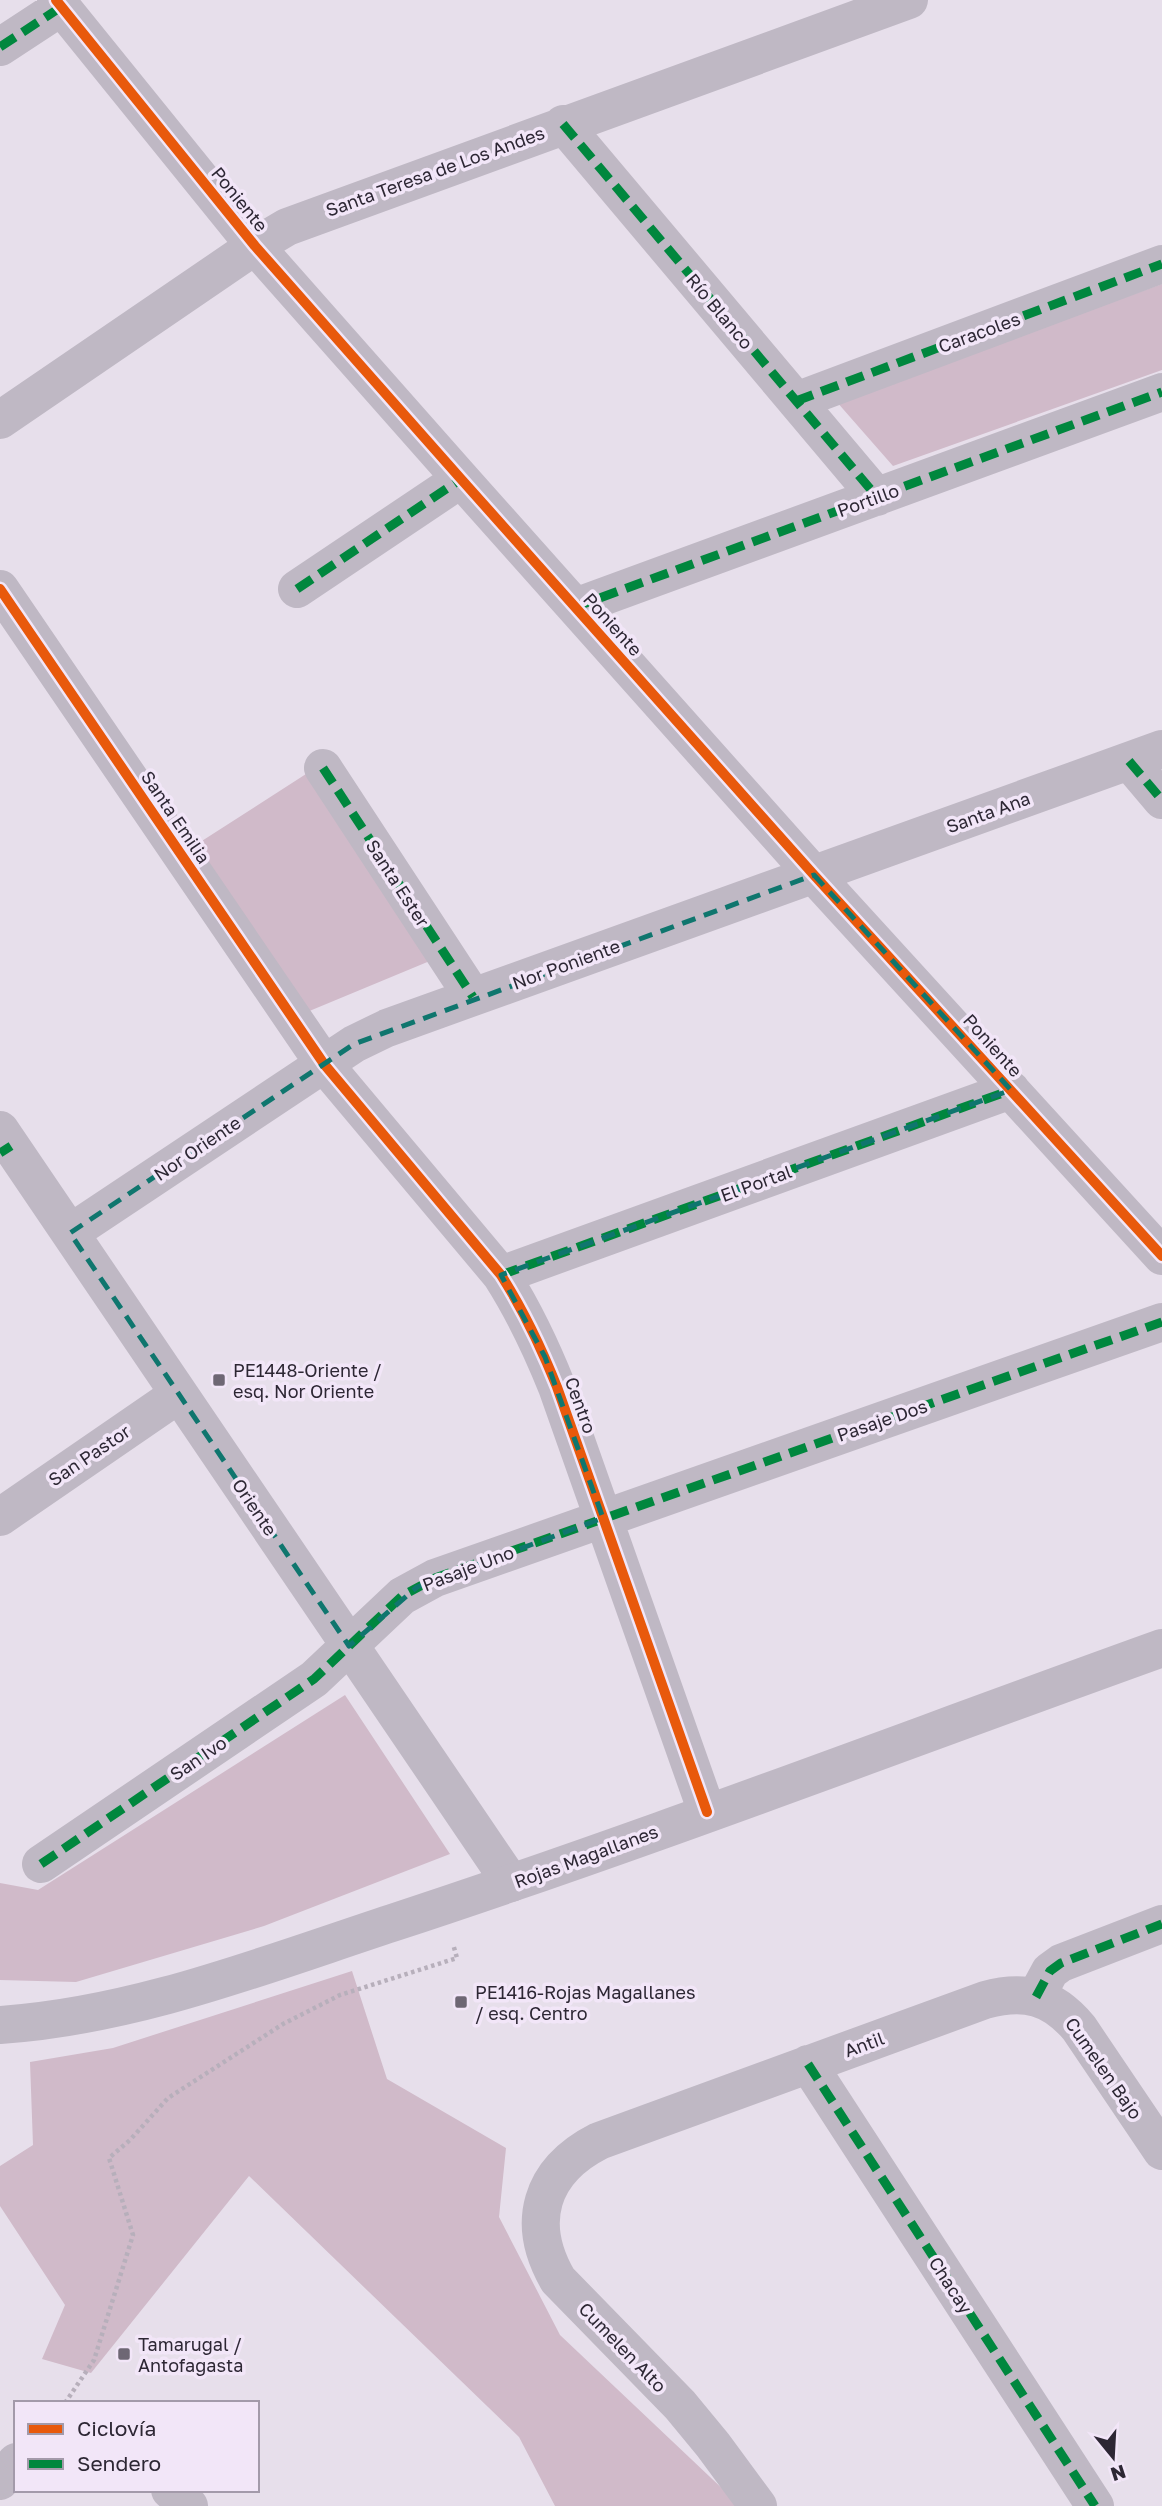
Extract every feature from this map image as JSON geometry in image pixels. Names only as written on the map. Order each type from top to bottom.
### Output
[{"type":"street","name":"Santa Teresa de Los Andes","points":[[0,420],[286,227],[909,0]]},
{"type":"street","points":[[0,47],[58,3]]},
{"type":"street","name":"Poniente","points":[[58,3],[255,246],[461,479],[814,875],[1157,1244]]},
{"type":"street","name":"Río Blanco","points":[[563,124],[877,497]]},
{"type":"street","name":"Caracoles","points":[[796,401],[1162,264]]},
{"type":"street","name":"Portillo","points":[[575,607],[1162,392]]},
{"type":"street","points":[[297,589],[461,479]]},
{"type":"street","name":"Santa Emilia","points":[[0,589],[324,1064]]},
{"type":"street","points":[[1146,755],[1162,800]]},
{"type":"street","name":"Santa Ana","points":[[814,875],[1146,755]]},
{"type":"street","name":"Santa Ester","points":[[323,768],[473,997]]},
{"type":"street","name":"Nor Poniente","points":[[324,1064],[354,1044],[387,1028],[814,875]]},
{"type":"street","name":"Nor Oriente","points":[[69,1233],[324,1064]]},
{"type":"street","name":"Centro","points":[[324,1064],[501,1275],[527,1318],[545,1357],[707,1812]]},
{"type":"street","name":"El Portal","points":[[501,1275],[1011,1090]]},
{"type":"street","name":"Oriente","points":[[4,1143],[69,1233],[511,1883]]},
{"type":"street","name":"Pasaje Dos","points":[[603,1518],[1162,1322]]},
{"type":"street","name":"San Pastor","points":[[0,1517],[179,1394]]},
{"type":"street","name":"Pasaje Uno","points":[[349,1646],[388,1608],[417,1587],[435,1578],[603,1518]]},
{"type":"street","name":"San Ivo","points":[[41,1864],[314,1679],[349,1646]]},
{"type":"street","name":"Rojas Magallanes","points":[[0,2025],[97,2012],[159,1998],[440,1907],[1162,1648]]},
{"type":"street","points":[[1036,1997],[1050,1971],[1061,1963],[1162,1924]]},
{"type":"street","name":"Antil","points":[[558,2171],[579,2151],[599,2141],[808,2064],[1002,1995],[1036,1997]]},
{"type":"street","name":"Cumelen Bajo","points":[[1036,1997],[1053,2003],[1079,2028],[1162,2151]]},
{"type":"street","name":"Chacay","points":[[808,2064],[1095,2506]]},
{"type":"street","name":"Cumelen Alto","points":[[558,2171],[542,2208],[541,2227],[549,2263],[558,2280],[680,2406],[758,2506]]},
{"type":"street","points":[[0,2481],[14,2464]]},
{"type":"street","points":[[172,2492],[189,2506]]},
{"type":"path","points":[[66,2401],[94,2360],[132,2235],[109,2158],[130,2140],[168,2098],[283,2024],[340,1995],[457,1958],[440,1907]]},
{"type":"highlighted area","points":[[814,875],[1011,1090],[501,1275],[545,1357],[603,1518],[417,1587],[349,1646],[70,1233],[354,1044]]},
{"type":"shaded area","points":[[1162,284],[1162,370],[893,466],[836,401]]},
{"type":"shaded area","points":[[306,774],[437,958],[307,1012],[194,846]]},
{"type":"shaded area","points":[[345,1695],[450,1854],[264,1926],[76,1982],[0,1980],[0,1883],[38,1890]]},
{"type":"shaded area","points":[[352,1971],[387,2079],[506,2148],[499,2217],[560,2335],[728,2494],[736,2506],[555,2506],[519,2437],[249,2176],[91,2373],[42,2359],[65,2305],[0,2206],[0,2166],[33,2145],[30,2062],[113,2048]]},
{"type":"marked path","points":[[0,47],[61,7]]},
{"type":"marked path","points":[[563,124],[877,497]]},
{"type":"marked path","points":[[796,401],[1162,264]]},
{"type":"marked path","points":[[575,607],[1162,392]]},
{"type":"marked path","points":[[297,589],[461,479]]},
{"type":"marked path","points":[[1129,761],[1162,800]]},
{"type":"marked path","points":[[323,768],[473,997]]},
{"type":"marked path","points":[[501,1275],[1011,1090]]},
{"type":"marked path","points":[[0,1153],[11,1146]]},
{"type":"marked path","points":[[41,1864],[314,1679],[402,1596],[435,1578],[1162,1322]]},
{"type":"marked path","points":[[1036,1997],[1050,1971],[1061,1963],[1162,1924]]},
{"type":"marked path","points":[[808,2064],[1095,2506]]},
{"type":"cycle path","points":[[56,0],[255,246],[814,875],[1162,1256]]},
{"type":"cycle path","points":[[0,589],[324,1064],[501,1275],[517,1302],[557,1387],[707,1812]]},
{"type":"place","name":"PE1448-Oriente / esq. Nor Oriente","points":[[219,1380]]},
{"type":"place","name":"PE1416-Rojas Magallanes / esq. Centro","points":[[461,2002]]},
{"type":"place","name":"Tamarugal / Antofagasta","points":[[124,2354]]}]
